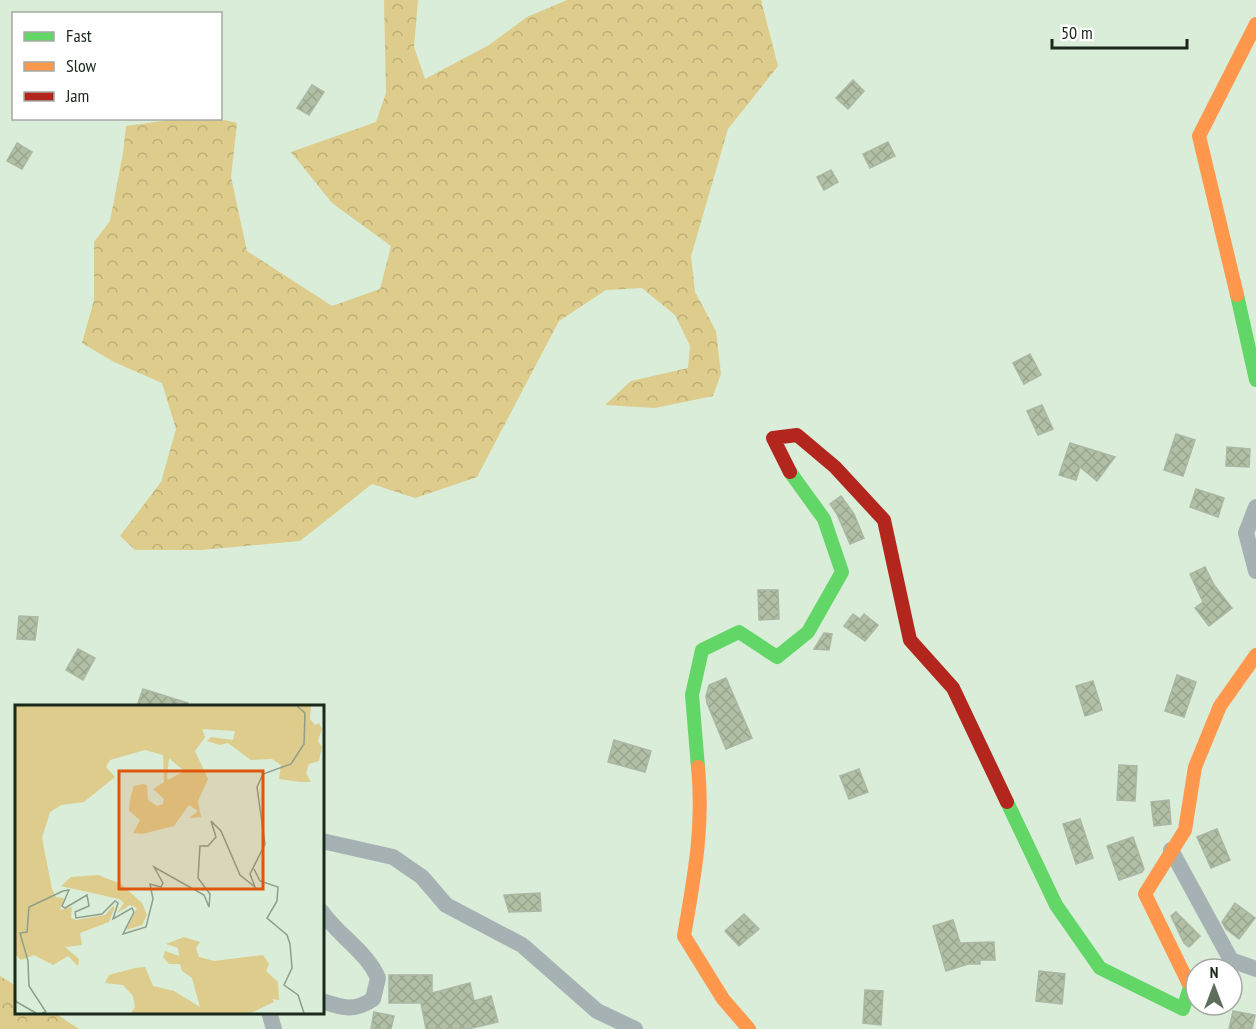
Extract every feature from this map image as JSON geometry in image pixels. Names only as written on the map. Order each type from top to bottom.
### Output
[{"type":"street","points":[[1256,24],[1199,136],[1256,380]]},
{"type":"street","points":[[749,1029],[723,999],[684,936],[698,858],[701,797],[692,695],[702,650],[739,632],[777,657],[808,632],[842,572],[824,519],[791,475],[773,438],[797,435],[835,467],[884,520],[910,640],[953,688],[1056,904],[1100,968],[1183,1009],[1190,987],[1145,894],[1185,830],[1195,767],[1220,706],[1256,655]]},
{"type":"street","points":[[1256,507],[1246,533],[1256,571]]},
{"type":"street","points":[[324,841],[393,857],[422,877],[446,904],[522,945],[597,1011],[635,1029]]},
{"type":"street","points":[[1171,850],[1231,960],[1256,969]]},
{"type":"street","points":[[324,915],[333,928],[371,963],[378,978],[373,999],[360,1007],[341,1007],[324,1002]]},
{"type":"street","points":[[270,1014],[274,1029]]},
{"type":"green space","points":[[384,0],[418,0],[414,47],[425,79],[489,45],[527,17],[567,0],[761,0],[778,66],[728,129],[691,256],[695,292],[716,331],[721,374],[713,396],[655,408],[605,405],[631,381],[688,368],[690,346],[675,315],[642,288],[606,290],[559,321],[477,477],[415,498],[372,484],[300,541],[201,550],[135,550],[120,536],[161,482],[176,429],[162,383],[114,362],[82,343],[94,300],[94,242],[110,221],[126,126],[168,120],[222,120],[237,123],[231,177],[247,251],[332,306],[380,289],[391,246],[332,203],[291,152],[376,122],[386,93]]},
{"type":"green space","points":[[0,976],[15,985],[15,1014],[56,1014],[79,1029],[0,1029]]},
{"type":"building","points":[[853,80],[864,91],[848,109],[836,98]]},
{"type":"building","points":[[312,85],[324,92],[309,115],[297,108]]},
{"type":"building","points":[[888,142],[895,156],[870,168],[863,154]]},
{"type":"building","points":[[17,143],[32,152],[22,169],[7,161]]},
{"type":"building","points":[[831,170],[838,182],[824,190],[817,177]]},
{"type":"building","points":[[1030,354],[1041,375],[1024,384],[1013,363]]},
{"type":"building","points":[[1042,405],[1053,429],[1038,435],[1027,411]]},
{"type":"building","points":[[1176,434],[1195,440],[1183,476],[1164,470]]},
{"type":"building","points":[[1070,443],[1115,457],[1097,481],[1080,467],[1076,480],[1059,475]]},
{"type":"building","points":[[1227,447],[1250,449],[1249,467],[1226,466]]},
{"type":"building","points":[[1196,489],[1224,498],[1218,517],[1190,507]]},
{"type":"building","points":[[841,496],[854,514],[864,538],[850,544],[830,504]]},
{"type":"building","points":[[1205,567],[1214,585],[1232,608],[1209,626],[1195,608],[1203,602],[1190,574]]},
{"type":"building","points":[[758,590],[778,590],[779,619],[759,620]]},
{"type":"building","points":[[853,614],[860,619],[864,614],[878,625],[865,641],[844,626]]},
{"type":"building","points":[[19,616],[38,617],[35,640],[17,639]]},
{"type":"building","points":[[824,633],[832,634],[829,650],[814,649]]},
{"type":"building","points":[[78,649],[95,658],[83,680],[66,670]]},
{"type":"building","points":[[1177,675],[1196,682],[1184,717],[1165,711]]},
{"type":"building","points":[[726,678],[752,738],[726,749],[706,696],[709,685]]},
{"type":"building","points":[[1093,681],[1102,710],[1085,716],[1076,686]]},
{"type":"building","points":[[143,689],[188,703],[188,705],[137,705]]},
{"type":"building","points":[[614,740],[651,751],[645,772],[608,762]]},
{"type":"building","points":[[1119,765],[1137,766],[1135,801],[1117,800]]},
{"type":"building","points":[[859,769],[868,792],[849,799],[840,776]]},
{"type":"building","points":[[1169,800],[1171,824],[1154,826],[1151,802]]},
{"type":"building","points":[[1080,819],[1093,858],[1076,864],[1063,824]]},
{"type":"building","points":[[1217,829],[1230,860],[1211,868],[1197,837]]},
{"type":"building","points":[[1133,837],[1144,869],[1142,872],[1119,880],[1107,846]]},
{"type":"building","points":[[540,893],[541,911],[509,912],[504,895]]},
{"type":"building","points":[[1235,903],[1255,918],[1239,939],[1226,929],[1222,922]]},
{"type":"building","points":[[1176,912],[1200,936],[1189,947],[1184,943],[1171,916]]},
{"type":"building","points":[[744,914],[759,929],[739,946],[725,931]]},
{"type":"building","points":[[953,920],[960,943],[994,942],[995,960],[980,960],[980,964],[968,964],[946,971],[933,926]]},
{"type":"building","points":[[1039,971],[1065,974],[1062,1004],[1036,1001]]},
{"type":"building","points":[[389,975],[432,975],[432,993],[470,983],[474,1001],[491,996],[498,1022],[468,1029],[426,1029],[421,1003],[389,1003]]},
{"type":"building","points":[[865,990],[883,991],[881,1025],[863,1023]]},
{"type":"building","points":[[374,1012],[394,1016],[391,1029],[371,1029]]},
{"type":"building","points":[[1244,1013],[1255,1015],[1252,1029],[1229,1029],[1232,1017],[1244,1017]]},
{"type":"traffic: fast","points":[[1237,295],[1256,380]]},
{"type":"traffic: fast","points":[[698,767],[692,695],[702,650],[739,632],[777,657],[808,632],[842,572],[824,519],[790,472]]},
{"type":"traffic: fast","points":[[1007,802],[1056,905],[1100,968],[1183,1009],[1184,1006]]},
{"type":"traffic: slow","points":[[1237,295],[1199,136],[1256,24]]},
{"type":"traffic: slow","points":[[1184,974],[1145,894],[1185,830],[1195,767],[1220,706],[1256,655]]},
{"type":"traffic: slow","points":[[698,767],[699,832],[684,936],[723,999],[749,1029]]},
{"type":"traffic: jam","points":[[790,472],[773,438],[797,435],[835,467],[884,520],[910,640],[953,688],[1007,802]]}]
